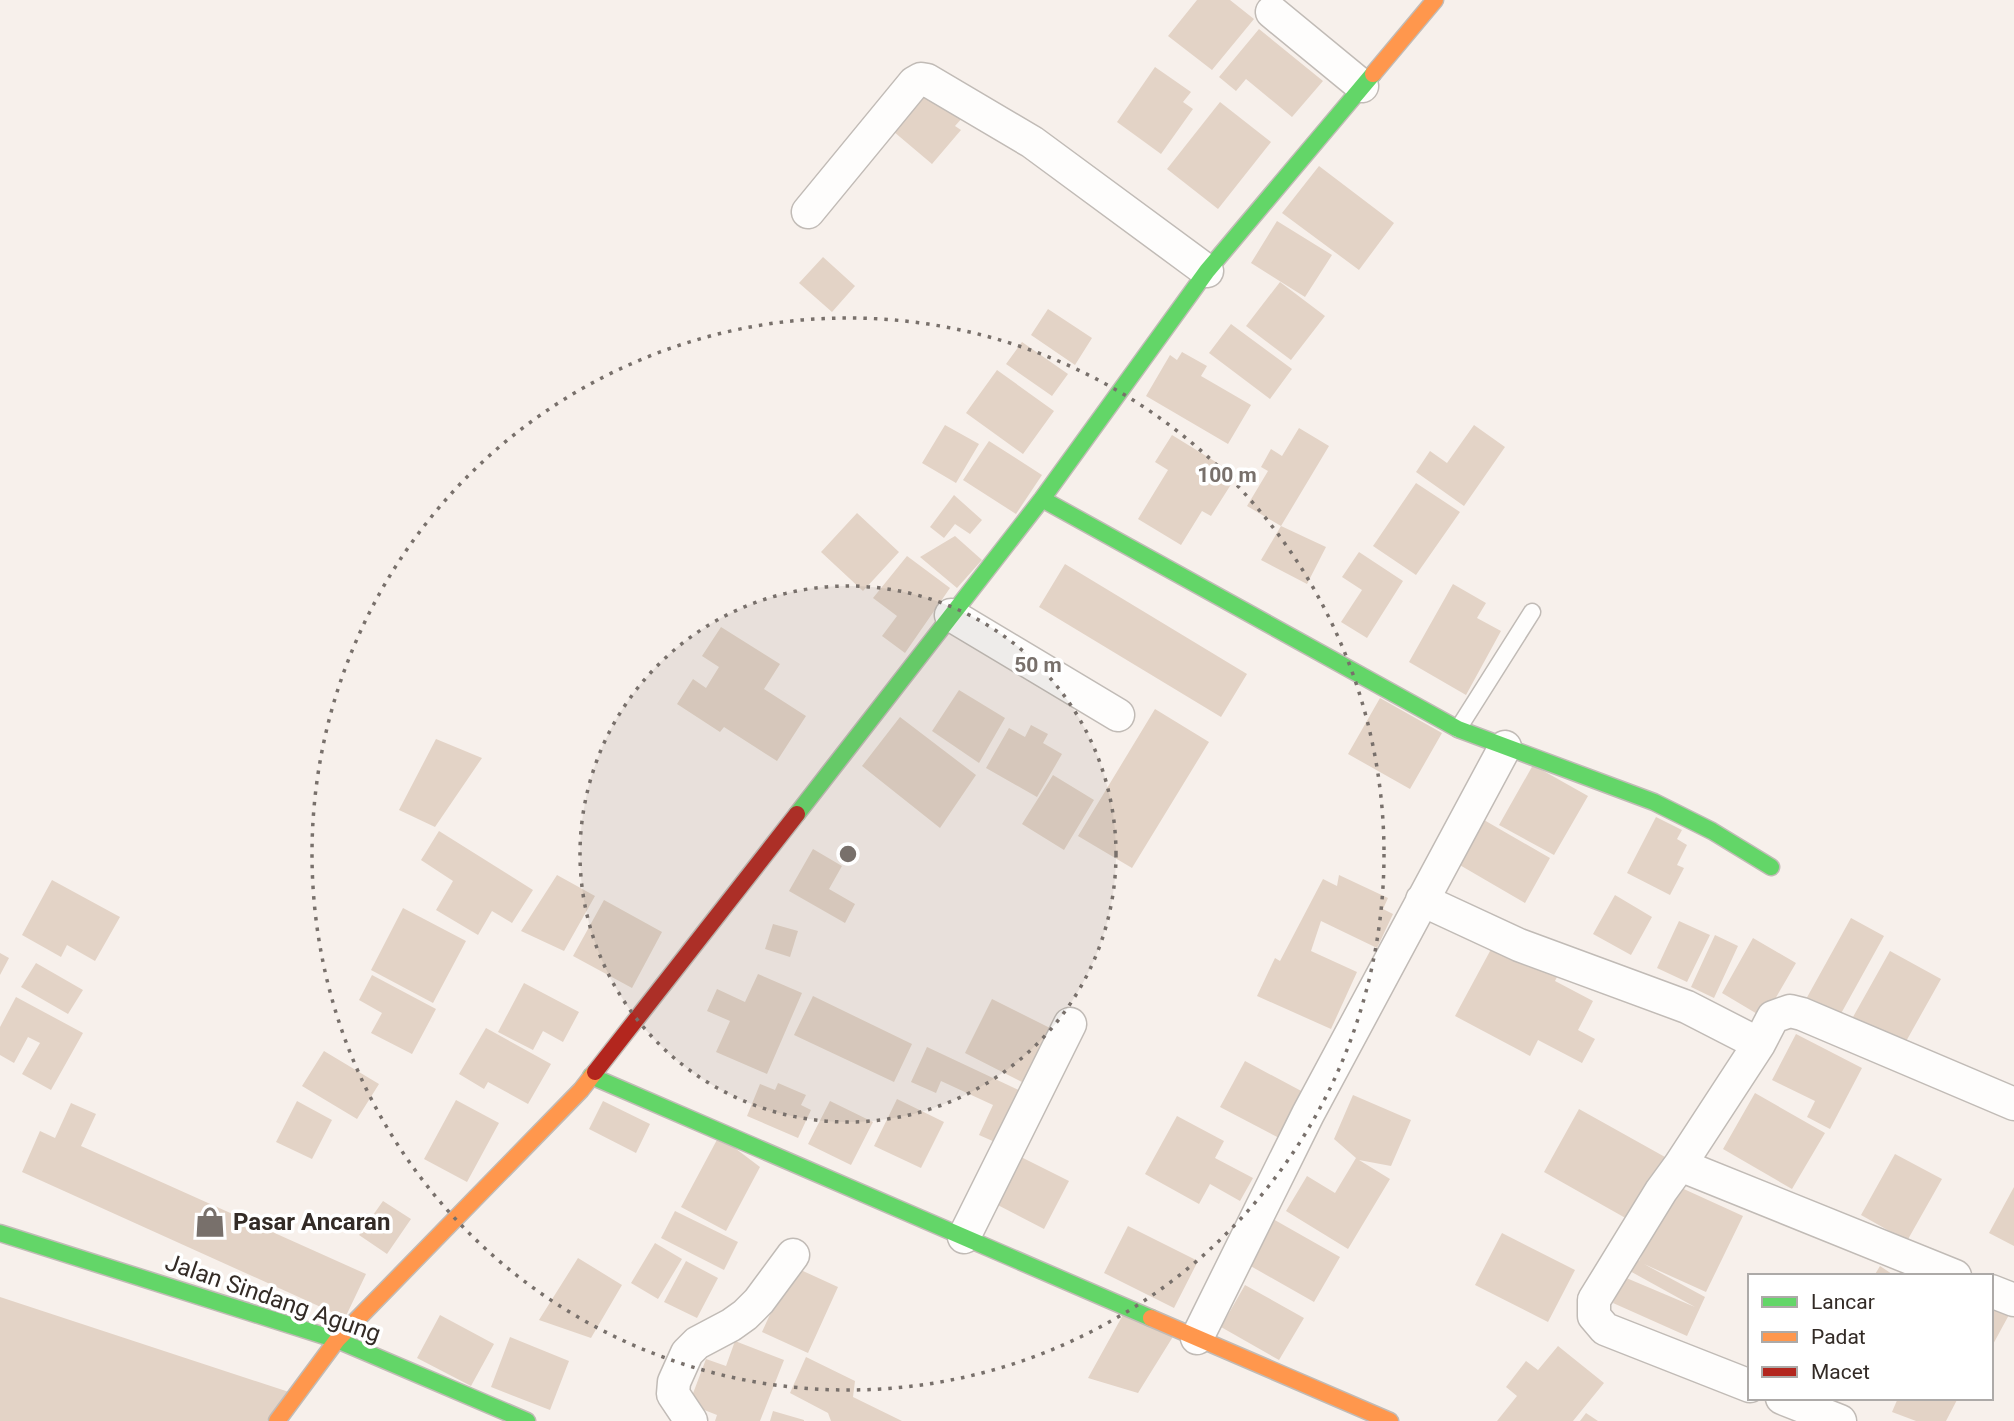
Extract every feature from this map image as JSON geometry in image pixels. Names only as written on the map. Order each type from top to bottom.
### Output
[{"type":"street","points":[[277,1421],[337,1340],[581,1090],[1042,499],[1207,271],[1435,0]]},
{"type":"street","points":[[1272,12],[1362,86]]},
{"type":"street","points":[[807,212],[914,83],[921,79],[1032,142],[1207,271]]},
{"type":"street","points":[[1042,499],[1458,729],[1654,802],[1712,831],[1771,867]]},
{"type":"street","points":[[951,615],[1118,715]]},
{"type":"street","points":[[1197,1338],[1308,1114],[1505,747]]},
{"type":"street","points":[[1422,900],[1519,945],[1687,1007],[1759,1044]]},
{"type":"street","points":[[1748,1384],[1605,1329],[1594,1316],[1594,1300],[1661,1191],[1759,1044],[1773,1017],[1790,1011],[1802,1014],[2014,1104]]},
{"type":"street","points":[[964,1237],[1070,1024]]},
{"type":"street","points":[[591,1076],[1390,1421]]},
{"type":"street","points":[[1680,1165],[1950,1274]]},
{"type":"street","name":"Jalan Sindang Agung","points":[[0,1233],[337,1340],[527,1421]]},
{"type":"street","points":[[691,1421],[673,1394],[674,1382],[687,1353],[697,1343],[745,1315],[759,1301],[793,1255]]},
{"type":"street","points":[[1993,1292],[2014,1300]]},
{"type":"street","points":[[1787,1400],[1840,1421]]},
{"type":"lane","points":[[1458,729],[1532,612]]},
{"type":"building","points":[[1197,0],[1230,0],[1254,19],[1212,70],[1168,36]]},
{"type":"building","points":[[1259,29],[1323,81],[1292,117],[1246,79],[1236,91],[1219,77]]},
{"type":"building","points":[[1155,67],[1191,92],[1183,102],[1193,109],[1161,154],[1117,122]]},
{"type":"building","points":[[922,84],[963,117],[955,126],[961,130],[932,164],[887,126]]},
{"type":"building","points":[[1220,102],[1271,142],[1218,209],[1167,169]]},
{"type":"building","points":[[1319,166],[1394,223],[1359,270],[1282,213]]},
{"type":"building","points":[[1277,221],[1332,255],[1305,297],[1251,263]]},
{"type":"building","points":[[823,257],[855,286],[832,312],[799,283]]},
{"type":"building","points":[[1280,282],[1325,316],[1291,360],[1246,326]]},
{"type":"building","points":[[1048,309],[1092,338],[1075,365],[1031,335]]},
{"type":"building","points":[[1231,324],[1292,369],[1270,399],[1209,353]]},
{"type":"building","points":[[1022,342],[1068,374],[1052,396],[1006,364]]},
{"type":"building","points":[[1182,352],[1207,366],[1201,376],[1251,405],[1228,444],[1146,396],[1170,355],[1177,360]]},
{"type":"building","points":[[997,370],[1054,411],[1023,454],[966,413]]},
{"type":"building","points":[[945,425],[979,444],[956,483],[922,463]]},
{"type":"building","points":[[1474,425],[1505,447],[1464,506],[1416,472],[1430,451],[1447,463]]},
{"type":"building","points":[[1299,428],[1329,446],[1281,526],[1247,506],[1268,471],[1261,467],[1271,449],[1282,456]]},
{"type":"building","points":[[1172,435],[1237,475],[1211,516],[1202,511],[1181,545],[1138,519],[1168,470],[1155,462]]},
{"type":"building","points":[[989,441],[1042,475],[1016,514],[963,480]]},
{"type":"building","points":[[1416,483],[1460,512],[1416,575],[1373,546]]},
{"type":"building","points":[[954,495],[982,520],[970,534],[955,524],[944,538],[930,527]]},
{"type":"building","points":[[857,513],[899,552],[863,591],[821,552]]},
{"type":"building","points":[[1281,526],[1326,547],[1307,584],[1261,560]]},
{"type":"building","points":[[955,536],[982,560],[957,588],[920,557]]},
{"type":"building","points":[[1359,552],[1403,581],[1367,638],[1341,622],[1362,590],[1342,577]]},
{"type":"building","points":[[907,556],[950,588],[905,653],[882,636],[897,616],[873,598]]},
{"type":"building","points":[[1065,564],[1247,674],[1221,717],[1039,607]]},
{"type":"building","points":[[1453,584],[1486,603],[1477,618],[1501,631],[1466,695],[1409,662]]},
{"type":"building","points":[[721,627],[780,664],[764,689],[806,716],[777,761],[724,727],[720,732],[677,704],[693,679],[706,688],[719,667],[702,656]]},
{"type":"building","points":[[959,690],[1005,718],[979,763],[932,731]]},
{"type":"building","points":[[1380,698],[1442,733],[1410,789],[1348,754]]},
{"type":"building","points":[[1155,709],[1209,742],[1132,868],[1078,836]]},
{"type":"building","points":[[900,717],[976,775],[940,828],[862,766]]},
{"type":"building","points":[[1031,725],[1048,734],[1043,743],[1062,754],[1037,797],[986,768],[1009,728],[1025,737]]},
{"type":"building","points":[[436,739],[482,758],[435,827],[399,810]]},
{"type":"building","points":[[1533,765],[1588,796],[1554,855],[1499,825]]},
{"type":"building","points":[[1053,775],[1094,800],[1064,850],[1022,824]]},
{"type":"building","points":[[1656,817],[1682,830],[1677,839],[1687,845],[1677,865],[1684,868],[1670,895],[1627,873]]},
{"type":"building","points":[[1484,820],[1550,858],[1525,903],[1458,864]]},
{"type":"building","points":[[439,831],[533,890],[512,923],[492,911],[478,935],[436,910],[453,881],[421,860]]},
{"type":"building","points":[[813,849],[842,866],[829,889],[855,904],[845,923],[789,891]]},
{"type":"building","points":[[557,875],[595,896],[564,951],[521,931]]},
{"type":"building","points":[[1339,875],[1388,898],[1383,909],[1393,914],[1377,948],[1321,921],[1311,951],[1357,972],[1331,1029],[1257,996],[1275,958],[1280,961],[1323,879],[1337,886]]},
{"type":"building","points":[[52,880],[120,917],[95,961],[67,945],[61,957],[22,935]]},
{"type":"building","points":[[1615,895],[1652,917],[1631,955],[1593,934]]},
{"type":"building","points":[[604,900],[662,932],[632,988],[573,956]]},
{"type":"building","points":[[403,908],[466,941],[433,1003],[371,970]]},
{"type":"building","points":[[1851,918],[1884,936],[1838,1019],[1805,1001]]},
{"type":"building","points":[[1679,921],[1710,935],[1687,982],[1657,968]]},
{"type":"building","points":[[773,924],[798,931],[790,957],[765,949]]},
{"type":"building","points":[[1715,935],[1738,946],[1714,998],[1691,987]]},
{"type":"building","points":[[1753,938],[1796,963],[1764,1018],[1722,993]]},
{"type":"building","points":[[1496,940],[1559,973],[1555,981],[1593,1001],[1578,1030],[1595,1039],[1582,1063],[1538,1040],[1530,1056],[1455,1016]]},
{"type":"building","points":[[1890,951],[1941,979],[1904,1045],[1853,1017]]},
{"type":"building","points":[[0,953],[9,958],[0,975]]},
{"type":"building","points":[[36,963],[83,990],[68,1014],[21,987]]},
{"type":"building","points":[[758,974],[802,993],[767,1074],[716,1052],[730,1021],[707,1011],[717,989],[745,1002]]},
{"type":"building","points":[[372,975],[436,1009],[412,1054],[371,1033],[382,1013],[359,1000]]},
{"type":"building","points":[[524,983],[579,1012],[563,1042],[543,1031],[533,1050],[498,1032]]},
{"type":"building","points":[[813,996],[912,1044],[894,1082],[794,1035]]},
{"type":"building","points":[[16,997],[83,1033],[51,1090],[22,1074],[40,1043],[28,1037],[14,1063],[0,1055],[0,1027]]},
{"type":"building","points":[[992,999],[1052,1029],[1024,1083],[965,1053]]},
{"type":"building","points":[[486,1028],[551,1064],[528,1104],[488,1082],[484,1089],[459,1074]]},
{"type":"building","points":[[1796,1034],[1862,1068],[1830,1129],[1807,1117],[1815,1101],[1772,1080]]},
{"type":"building","points":[[927,1047],[1027,1094],[1004,1146],[979,1135],[993,1105],[941,1081],[936,1093],[911,1082]]},
{"type":"building","points":[[324,1051],[379,1084],[357,1119],[302,1086]]},
{"type":"building","points":[[1245,1061],[1305,1093],[1281,1139],[1220,1107]]},
{"type":"building","points":[[778,1083],[806,1095],[801,1105],[811,1110],[798,1138],[747,1116],[760,1084],[775,1090]]},
{"type":"building","points":[[1755,1093],[1825,1133],[1792,1189],[1723,1149]]},
{"type":"building","points":[[1353,1095],[1411,1120],[1391,1166],[1359,1160],[1390,1179],[1348,1249],[1286,1211],[1307,1176],[1335,1193],[1356,1158],[1334,1139]]},
{"type":"building","points":[[897,1099],[944,1122],[921,1168],[874,1146]]},
{"type":"building","points":[[456,1100],[499,1123],[467,1182],[424,1159]]},
{"type":"building","points":[[297,1101],[332,1120],[312,1159],[276,1142]]},
{"type":"building","points":[[603,1101],[650,1124],[636,1153],[589,1129]]},
{"type":"building","points":[[830,1101],[873,1122],[851,1165],[808,1144]]},
{"type":"building","points":[[71,1103],[96,1114],[81,1146],[366,1274],[345,1318],[22,1172],[40,1131],[55,1138]]},
{"type":"building","points":[[1579,1109],[1665,1157],[1629,1220],[1544,1172]]},
{"type":"building","points":[[1177,1116],[1224,1141],[1215,1158],[1253,1178],[1240,1201],[1210,1184],[1199,1204],[1145,1174]]},
{"type":"building","points":[[719,1136],[760,1167],[726,1231],[681,1207]]},
{"type":"building","points":[[1015,1154],[1069,1181],[1044,1229],[990,1201]]},
{"type":"building","points":[[1895,1154],[1942,1179],[1907,1241],[1861,1215]]},
{"type":"building","points":[[1675,1185],[1743,1216],[1706,1292],[1644,1264],[1705,1297],[1687,1336],[1613,1303],[1624,1277],[1695,1307],[1628,1270],[1635,1258],[1639,1261]]},
{"type":"building","points":[[2014,1187],[2014,1246],[1989,1233]]},
{"type":"building","points":[[383,1201],[411,1219],[387,1254],[359,1235]]},
{"type":"building","points":[[675,1211],[738,1242],[724,1270],[661,1238]]},
{"type":"building","points":[[1273,1219],[1340,1257],[1314,1302],[1247,1264]]},
{"type":"building","points":[[1128,1226],[1198,1261],[1174,1308],[1104,1273]]},
{"type":"building","points":[[1502,1233],[1575,1270],[1548,1322],[1475,1285]]},
{"type":"building","points":[[655,1243],[682,1259],[658,1299],[631,1283]]},
{"type":"building","points":[[578,1258],[622,1285],[591,1338],[539,1320]]},
{"type":"building","points":[[686,1261],[718,1278],[697,1318],[664,1302]]},
{"type":"building","points":[[792,1266],[838,1287],[808,1353],[762,1332]]},
{"type":"building","points":[[1880,1266],[1892,1274],[1875,1274]]},
{"type":"building","points":[[1245,1285],[1304,1318],[1279,1360],[1221,1327]]},
{"type":"building","points":[[0,1297],[289,1392],[267,1421],[0,1421]]},
{"type":"building","points":[[1993,1304],[2010,1313],[1993,1344]]},
{"type":"building","points":[[1124,1313],[1174,1335],[1138,1393],[1088,1378]]},
{"type":"building","points":[[440,1315],[494,1344],[471,1386],[417,1358]]},
{"type":"building","points":[[510,1337],[569,1361],[550,1410],[491,1387]]},
{"type":"building","points":[[735,1341],[784,1360],[760,1421],[715,1421],[717,1415],[689,1404],[706,1359],[726,1366]]},
{"type":"building","points":[[1558,1346],[1604,1383],[1573,1421],[1497,1421],[1517,1396],[1506,1387],[1526,1361],[1538,1370]]},
{"type":"building","points":[[806,1357],[855,1381],[853,1397],[902,1421],[831,1421],[828,1413],[790,1393]]},
{"type":"building","points":[[1897,1400],[1957,1400],[1946,1421],[1916,1421],[1892,1412]]},
{"type":"building","points":[[773,1411],[804,1420],[804,1421],[770,1421]]},
{"type":"building","points":[[1586,1413],[1598,1421],[1580,1421]]},
{"type":"traffic: fast","points":[[797,814],[1042,499],[1207,271],[1373,74]]},
{"type":"traffic: fast","points":[[1042,499],[1458,729],[1654,802],[1712,831],[1771,867]]},
{"type":"traffic: fast","points":[[591,1076],[1151,1318]]},
{"type":"traffic: fast","points":[[0,1233],[337,1340],[527,1421]]},
{"type":"traffic: slow","points":[[1373,74],[1435,0]]},
{"type":"traffic: slow","points":[[277,1421],[337,1340],[581,1090],[595,1072]]},
{"type":"traffic: slow","points":[[1151,1318],[1390,1421]]},
{"type":"traffic: jam","points":[[595,1072],[797,814]]},
{"type":"place","name":"Pasar Ancaran","points":[[210,1222]]}]
